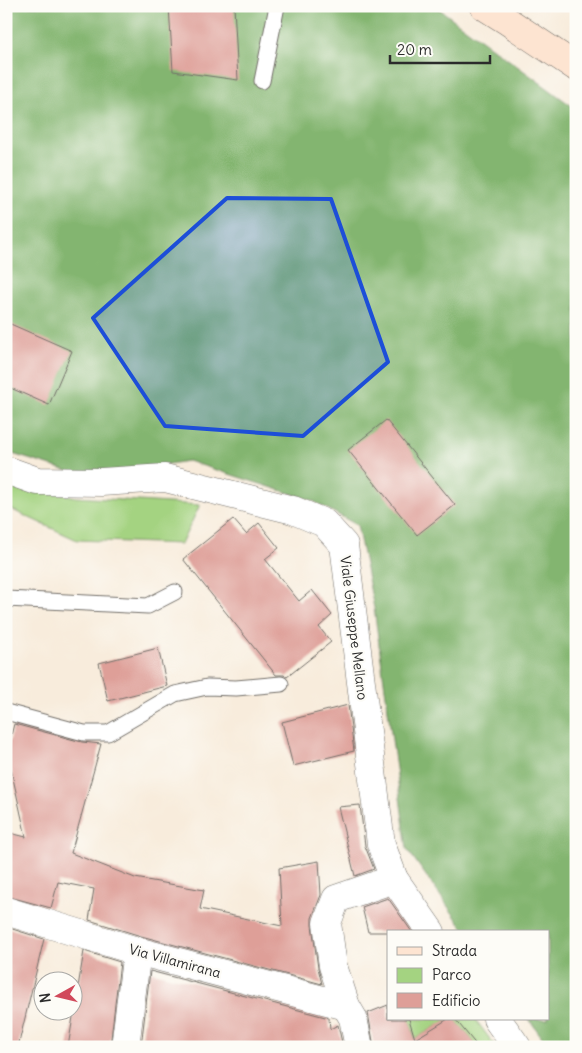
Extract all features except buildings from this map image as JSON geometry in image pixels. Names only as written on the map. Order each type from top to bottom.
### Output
[{"type":"main road","points":[[484,6],[576,67]]},
{"type":"street","name":"Viale Giuseppe Mellano","points":[[6,470],[37,481],[101,482],[165,478],[292,510],[324,523],[344,545],[381,844],[394,879],[430,930]]},
{"type":"street","points":[[359,1047],[353,1018],[346,1006],[333,966],[327,923],[336,899],[394,879]]},
{"type":"street","name":"Via Villamirana","points":[[6,912],[137,951],[346,1006]]},
{"type":"street","points":[[125,1047],[137,951]]},
{"type":"street","points":[[497,1020],[517,1047]]},
{"type":"lane","points":[[262,81],[278,6]]},
{"type":"lane","points":[[6,599],[148,606],[175,592]]},
{"type":"lane","points":[[6,712],[84,733],[108,733],[174,694],[208,688],[236,688],[282,684]]},
{"type":"highlighted area","points":[[227,198],[331,199],[388,362],[303,436],[165,426],[93,318]]},
{"type":"green space","points":[[6,6],[435,6],[576,109],[576,1047],[549,1047],[530,1020],[550,1020],[550,930],[465,930],[407,849],[374,608],[357,525],[311,500],[188,461],[107,473],[71,472],[6,452]]},
{"type":"green space","points":[[6,479],[76,497],[200,505],[181,544],[77,540],[6,507]]},
{"type":"green space","points":[[409,1020],[446,1020],[415,1039]]},
{"type":"green space","points":[[456,1020],[476,1020],[496,1047],[478,1047]]}]
